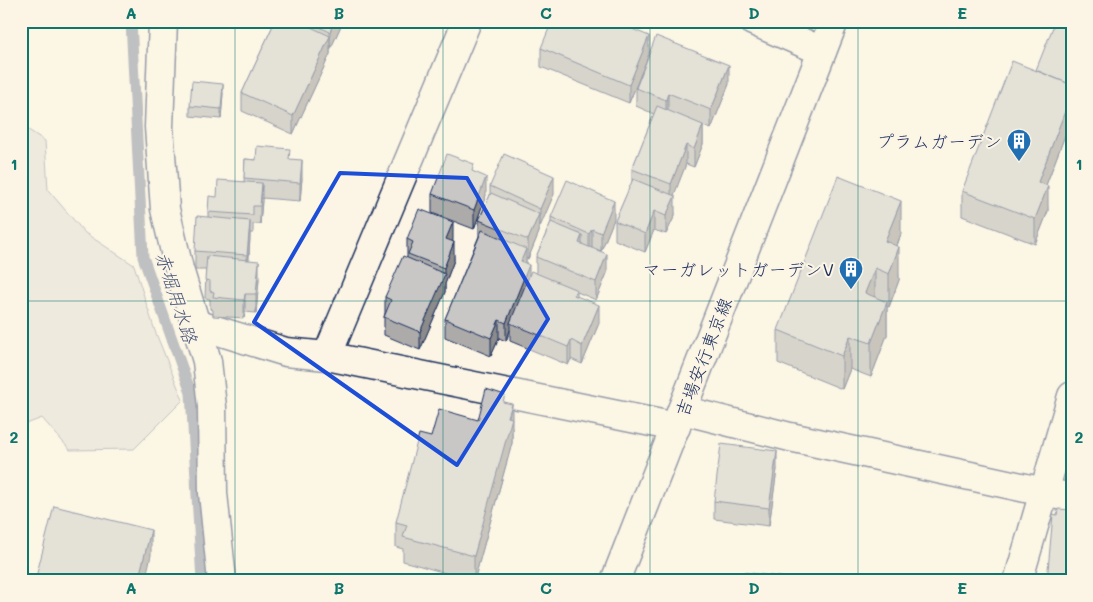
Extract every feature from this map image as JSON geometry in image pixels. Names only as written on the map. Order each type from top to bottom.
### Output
[{"type":"street","points":[[163,21],[159,127],[165,209],[179,269],[207,361],[212,408],[213,493],[222,581]]},
{"type":"street","points":[[327,356],[467,21]]},
{"type":"street","points":[[753,21],[822,51]]},
{"type":"street","name":"吉場安行東京線","points":[[615,581],[834,21]]},
{"type":"street","points":[[196,324],[286,352],[327,356],[790,437],[1072,498]]},
{"type":"street","points":[[1018,581],[1072,396]]},
{"type":"highlighted area","points":[[340,173],[467,178],[548,319],[457,465],[254,322]]},
{"type":"shaded area","points":[[21,125],[45,141],[48,190],[85,233],[134,265],[155,331],[183,400],[134,449],[70,450],[42,418],[21,426]]},
{"type":"building","points":[[275,21],[298,21],[330,36],[293,116],[242,93]]},
{"type":"building","points":[[307,21],[334,21],[330,32]]},
{"type":"building","points":[[552,21],[613,21],[649,36],[629,85],[541,48]]},
{"type":"building","points":[[1055,22],[1072,29],[1072,72],[1067,83],[1036,70]]},
{"type":"building","points":[[656,36],[729,65],[711,110],[668,93],[666,100],[636,88]]},
{"type":"building","name":"プラムガーデン","points":[[1012,61],[1072,85],[1072,93],[1038,182],[1048,186],[1035,219],[962,191]]},
{"type":"building","points":[[192,81],[223,84],[221,109],[190,106]]},
{"type":"building","points":[[657,106],[703,125],[694,149],[686,145],[671,184],[632,169]]},
{"type":"building","points":[[257,146],[290,149],[289,159],[302,160],[300,183],[244,178],[245,159],[256,160]]},
{"type":"building","points":[[447,154],[474,164],[472,171],[486,177],[474,210],[432,194]]},
{"type":"building","points":[[504,154],[554,176],[540,209],[490,186]]},
{"type":"building","name":"マーガレットガーデンV","points":[[838,176],[901,201],[885,241],[899,247],[889,274],[875,268],[865,293],[887,302],[871,343],[850,336],[842,356],[778,330]]},
{"type":"building","points":[[633,179],[675,196],[666,216],[654,211],[645,234],[615,221]]},
{"type":"building","points":[[218,180],[262,183],[260,206],[253,206],[253,215],[208,212],[209,196],[217,197]]},
{"type":"building","points":[[567,180],[614,201],[601,233],[592,229],[589,234],[551,217]]},
{"type":"building","points":[[491,193],[539,214],[528,240],[479,220]]},
{"type":"building","points":[[419,209],[453,222],[446,239],[454,242],[444,268],[408,254],[413,242],[407,239]]},
{"type":"building","points":[[197,216],[250,221],[247,255],[195,251]]},
{"type":"building","points":[[551,222],[582,235],[579,243],[607,254],[596,282],[536,257]]},
{"type":"building","points":[[482,230],[526,249],[521,261],[529,265],[506,323],[499,320],[491,338],[445,319]]},
{"type":"building","points":[[207,256],[259,261],[256,294],[245,294],[244,300],[213,297],[214,292],[210,291],[210,281],[205,280]]},
{"type":"building","points":[[403,256],[445,274],[420,332],[384,317],[391,300],[385,297]]},
{"type":"building","points":[[531,271],[577,290],[574,295],[599,305],[582,346],[571,340],[568,347],[510,323]]},
{"type":"building","points":[[486,389],[505,395],[503,402],[512,404],[508,417],[512,418],[474,556],[403,537],[407,525],[396,522],[419,434],[431,437],[439,409],[478,420]]},
{"type":"building","points":[[721,444],[777,451],[769,508],[714,501]]},
{"type":"building","points":[[54,506],[151,530],[138,581],[35,581]]},
{"type":"building","points":[[1058,509],[1072,510],[1072,581],[1047,581],[1053,514],[1057,515]]},
{"type":"building","points":[[743,572],[810,581],[742,581]]},
{"type":"building","points":[[439,574],[462,581],[437,581]]},
{"type":"waterway","name":"赤堀用水路","points":[[131,21],[143,257],[191,393],[202,581]]},
{"type":"place","name":"プラムガーデン","points":[[1019,162]]},
{"type":"place","name":"マーガレットガーデンV","points":[[851,290]]}]
